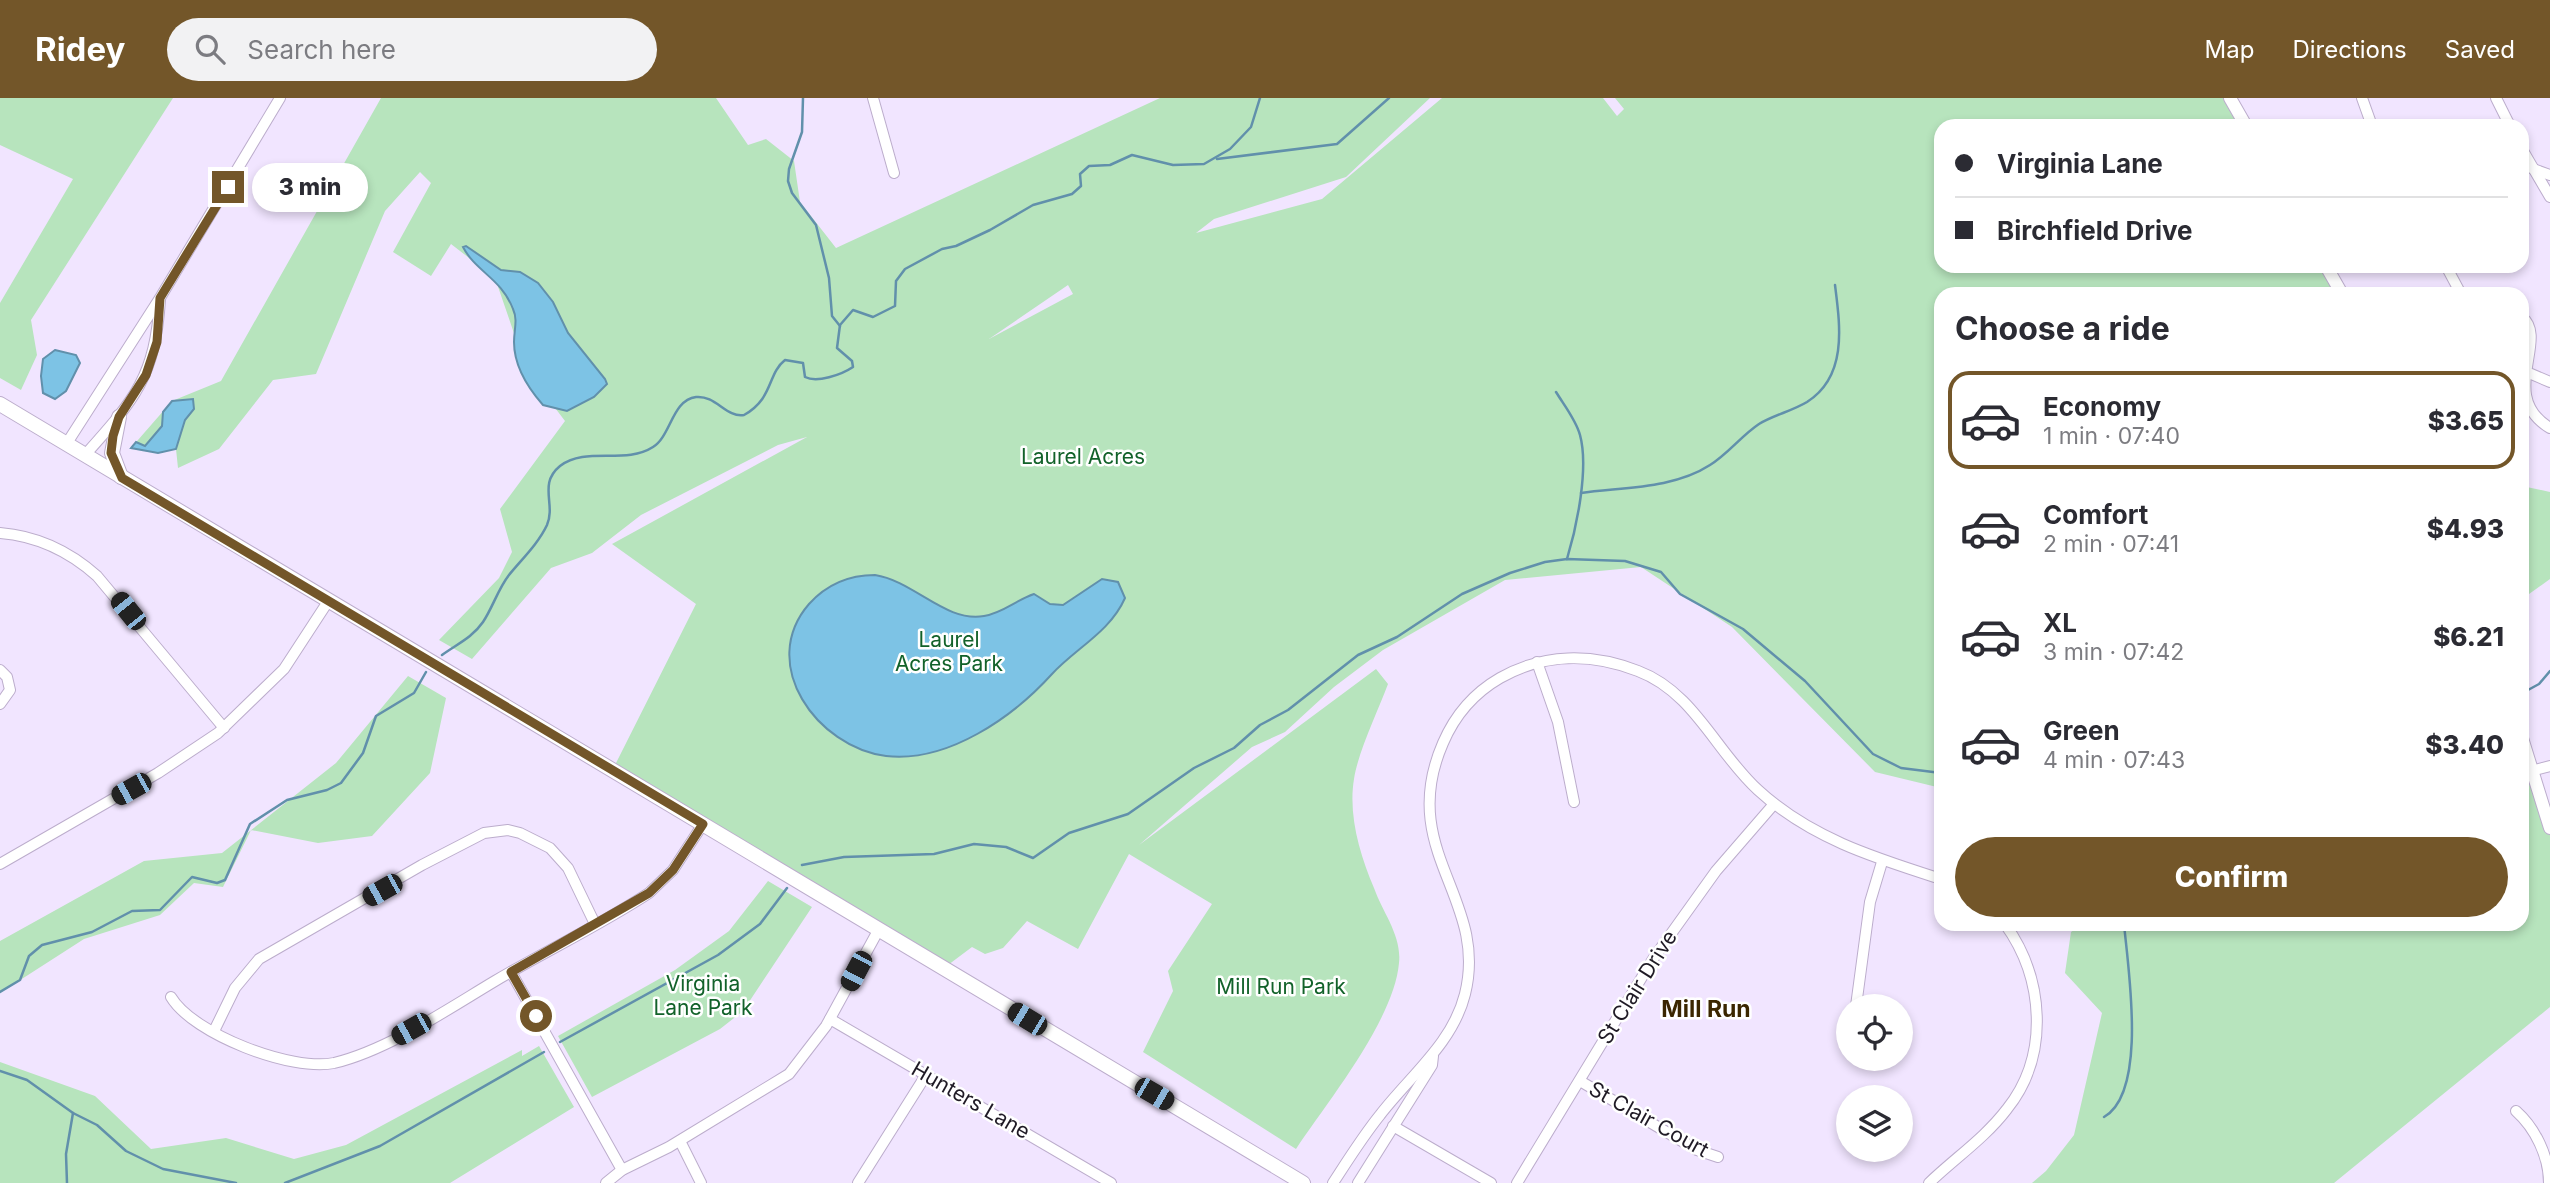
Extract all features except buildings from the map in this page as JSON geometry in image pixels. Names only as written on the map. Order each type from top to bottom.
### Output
[{"type":"main road","points":[[0,404],[1303,1183]]},
{"type":"main road","points":[[119,417],[111,453],[122,478]]},
{"type":"street","points":[[67,443],[160,298],[280,98]]},
{"type":"street","points":[[873,98],[894,173]]},
{"type":"street","points":[[2230,98],[2242,119]]},
{"type":"street","points":[[2362,98],[2370,119]]},
{"type":"street","points":[[2496,98],[2506,119]]},
{"type":"street","points":[[2529,162],[2550,197]]},
{"type":"street","points":[[2533,169],[2550,175]]},
{"type":"street","points":[[85,455],[119,417],[146,375],[157,342],[160,298]]},
{"type":"street","points":[[2529,320],[2544,332]]},
{"type":"street","points":[[2545,376],[2532,391],[2532,407],[2541,423],[2550,428]]},
{"type":"street","points":[[0,534],[47,543],[73,557],[97,576],[224,729]]},
{"type":"street","points":[[0,864],[187,755],[224,729],[284,669],[329,600]]},
{"type":"street","points":[[1333,1183],[1378,1116],[1434,1053],[1457,1020],[1470,963],[1464,920],[1440,864],[1431,833],[1428,800],[1434,767],[1446,736],[1463,708],[1494,682],[1537,662],[1566,657],[1595,659],[1637,670],[1663,682],[1686,702],[1737,768],[1774,804],[1823,834],[1882,862],[1934,877]]},
{"type":"street","points":[[1537,662],[1558,722],[1574,802]]},
{"type":"street","points":[[0,670],[7,677],[10,690],[0,704]]},
{"type":"street","points":[[2529,761],[2550,828]]},
{"type":"street","points":[[2532,771],[2550,766]]},
{"type":"street","name":"St Clair Drive","points":[[1517,1183],[1653,959],[1685,912],[1774,804]]},
{"type":"street","points":[[171,997],[181,1011],[214,1031],[278,1059],[304,1064],[330,1064],[383,1044],[638,900],[666,878],[703,824]]},
{"type":"street","points":[[214,1031],[235,988],[259,959],[422,865],[484,833],[508,830],[550,848],[568,868],[595,924]]},
{"type":"street","points":[[1858,994],[1870,902],[1882,862]]},
{"type":"street","points":[[606,1183],[622,1170],[680,1141],[789,1074],[809,1051],[830,1018],[879,929]]},
{"type":"street","points":[[1929,1183],[1982,1137],[2007,1109],[2021,1089],[2031,1063],[2038,1028],[2035,989],[2019,945],[2010,931]]},
{"type":"street","points":[[511,972],[622,1170]]},
{"type":"street","name":"Hunters Lane","points":[[830,1018],[1111,1183]]},
{"type":"street","points":[[1358,1183],[1432,1065],[1434,1053]]},
{"type":"street","points":[[858,1183],[926,1074]]},
{"type":"street","name":"St Clair Court","points":[[1580,1082],[1697,1150],[1718,1157]]},
{"type":"street","points":[[2516,1111],[2530,1126],[2540,1146],[2549,1183]]},
{"type":"street","points":[[1393,1126],[1491,1183]]},
{"type":"street","points":[[680,1141],[701,1183]]},
{"type":"green space","points":[[0,98],[173,98],[31,320],[37,355],[21,390],[0,378],[0,303],[73,179],[0,145]]},
{"type":"green space","name":"Laurel Acres Park","points":[[381,98],[716,98],[748,145],[766,139],[794,161],[800,202],[836,248],[1160,98],[1430,98],[1346,177],[1214,219],[1196,233],[1322,199],[1442,98],[1603,98],[1617,116],[1624,109],[1615,98],[2230,98],[2241,119],[1934,119],[1934,273],[2327,273],[2335,287],[1934,287],[1934,786],[1875,772],[1732,627],[1641,567],[1505,580],[1383,650],[1334,687],[1285,732],[1252,747],[1139,845],[1376,669],[1388,684],[1356,768],[1353,807],[1360,849],[1395,934],[1399,963],[1394,985],[1373,1034],[1296,1149],[1143,1052],[1173,991],[1168,971],[1212,904],[1129,854],[1078,949],[1027,921],[1003,948],[985,954],[972,947],[944,968],[612,771],[696,604],[612,544],[807,437],[778,445],[641,515],[592,553],[551,568],[472,659],[439,640],[499,578],[512,552],[500,509],[565,421],[527,371],[495,278],[451,244],[431,276],[393,252],[431,183],[420,172],[385,211],[316,374],[273,380],[219,449],[178,468],[176,449],[131,448],[172,401],[221,381]],"holes":[[[1068,285],[1073,294],[989,339]]]},
{"type":"green space","points":[[2529,488],[2550,492],[2550,579],[2529,594]]},
{"type":"green space","points":[[408,676],[446,698],[430,773],[372,836],[318,843],[251,830],[336,763]]},
{"type":"green space","points":[[2529,760],[2550,831],[2550,1007],[2334,1183],[2032,1183],[2046,1171],[2074,1135],[2102,1013],[2065,973],[2071,932],[2529,931]]},
{"type":"green space","points":[[251,830],[223,887],[194,883],[160,915],[84,939],[0,993],[0,941],[144,861],[222,853]]},
{"type":"green space","name":"Virginia Lane Park","points":[[768,881],[812,907],[743,1011],[720,1029],[592,1097],[558,1036],[675,970],[729,931]]},
{"type":"green space","points":[[539,1046],[574,1107],[450,1183],[0,1183],[0,1062],[95,1096],[151,1149],[226,1138],[294,1159],[346,1145],[522,1050],[522,1056]]},
{"type":"water","points":[[466,246],[501,270],[520,272],[538,283],[553,302],[568,333],[605,379],[607,384],[594,397],[567,411],[543,405],[527,384],[516,359],[515,317],[508,298],[468,256],[463,247]]},
{"type":"water","points":[[55,350],[76,355],[80,363],[66,391],[55,399],[43,393],[41,376],[43,359]]},
{"type":"water","points":[[193,399],[194,409],[185,420],[176,449],[158,453],[131,448],[136,442],[145,446],[162,426],[163,412],[172,401]]},
{"type":"water","points":[[875,575],[903,585],[943,608],[970,616],[991,614],[1034,594],[1050,604],[1063,605],[1102,579],[1118,582],[1125,598],[1119,610],[1102,630],[999,721],[978,734],[933,752],[886,756],[861,749],[838,737],[818,720],[802,699],[792,676],[789,652],[795,627],[816,597],[839,582]]},
{"type":"waterway","points":[[803,98],[802,132],[789,169],[788,181],[792,193],[816,225],[829,278],[832,316],[840,326]]},
{"type":"waterway","points":[[442,655],[479,628],[505,580],[543,532],[549,517],[550,480],[560,466],[582,457],[630,455],[653,447],[664,435],[682,405],[696,397],[709,399],[732,413],[744,415],[761,401],[775,372],[785,360],[803,363],[805,377],[810,379],[829,377],[848,370],[853,367],[852,361],[837,348],[840,325],[853,310],[873,317],[895,306],[896,281],[905,269],[942,249],[956,246],[990,230],[1033,205],[1072,194],[1081,186],[1080,174],[1089,166],[1110,165],[1132,155],[1173,165],[1204,164],[1230,149],[1251,127],[1260,98]]},
{"type":"waterway","points":[[1217,159],[1337,144],[1389,98]]},
{"type":"waterway","points":[[1581,493],[1647,486],[1696,473],[1717,461],[1759,424],[1807,402],[1820,391],[1835,364],[1839,333],[1835,285]]},
{"type":"waterway","points":[[1556,392],[1576,424],[1582,448],[1581,497],[1567,559]]},
{"type":"waterway","points":[[802,865],[844,857],[934,854],[974,844],[1006,847],[1033,858],[1069,833],[1128,814],[1194,768],[1234,748],[1260,725],[1288,710],[1358,655],[1397,637],[1462,594],[1510,573],[1545,562],[1567,559],[1625,561],[1661,572],[1680,594],[1743,629],[1805,681],[1873,754],[1901,768],[1934,772]]},
{"type":"waterway","points":[[2529,689],[2539,684],[2550,671]]},
{"type":"waterway","points":[[0,992],[20,980],[29,956],[42,945],[92,932],[132,911],[160,910],[192,877],[217,883],[225,880],[250,824],[287,800],[327,790],[341,783],[363,753],[376,716],[414,693],[426,672]]},
{"type":"waterway","points":[[560,1042],[718,955],[760,924],[787,888]]},
{"type":"waterway","points":[[2104,1117],[2118,1103],[2131,1057],[2131,998],[2125,931]]},
{"type":"waterway","points":[[285,1183],[380,1146],[544,1052]]},
{"type":"waterway","points":[[0,1071],[27,1080],[73,1113],[97,1125],[126,1151],[163,1169],[236,1183]]},
{"type":"waterway","points":[[67,1183],[66,1154],[73,1113]]},
{"type":"district","name":"Mill Run","points":[[1706,1009]]},
{"type":"route","points":[[228,187],[160,298],[157,342],[146,375],[119,417],[113,436],[111,453],[122,478],[703,824],[673,870],[649,893],[511,972],[536,1016]]},
{"type":"park label","name":"Laurel Acres","points":[[1083,456]]},
{"type":"park label","name":"Mill Run Park","points":[[1281,986]]}]
